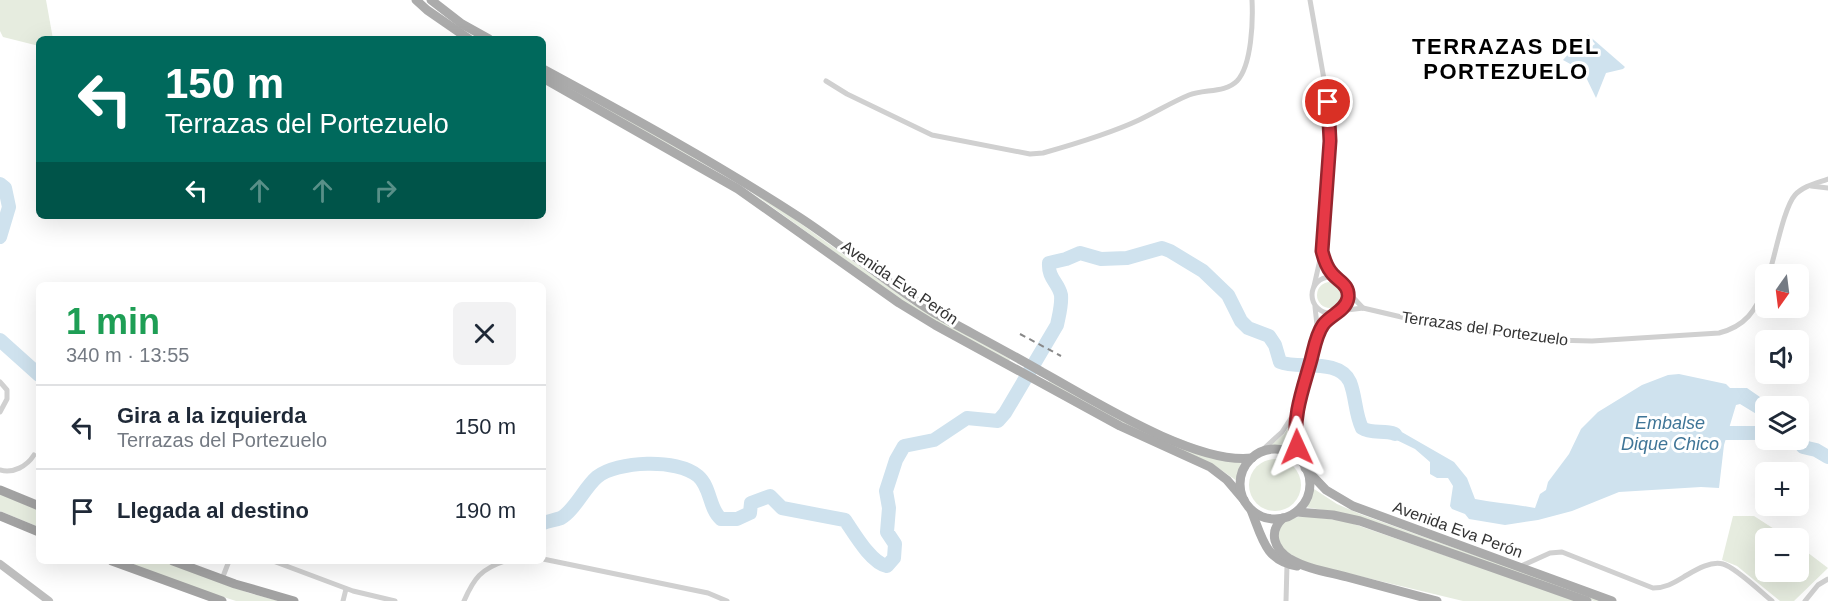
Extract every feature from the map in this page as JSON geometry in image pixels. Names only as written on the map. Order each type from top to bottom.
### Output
[{"type":"highway","points":[[0,490],[36,505]]},
{"type":"highway","points":[[0,516],[36,531]]},
{"type":"highway","points":[[119,564],[222,601]]},
{"type":"highway","points":[[181,564],[294,601]]},
{"type":"main road","points":[[416,0],[465,36]]},
{"type":"main road","points":[[431,0],[462,24],[484,36]]},
{"type":"main road","name":"Avenida Eva Perón","points":[[546,71],[676,141],[735,176],[802,219],[933,312],[1106,407],[1196,450],[1228,458],[1255,456]]},
{"type":"main road","name":"Avenida Eva Perón","points":[[546,80],[738,189],[899,303],[934,325],[1120,426],[1210,467],[1227,480],[1244,500]]},
{"type":"main road","points":[[1250,509],[1262,517],[1283,518],[1296,512],[1304,504],[1310,483],[1304,466],[1290,453],[1282,450],[1266,451],[1255,456],[1244,468],[1240,481],[1244,500],[1271,555],[1287,565],[1317,570],[1437,601]]},
{"type":"main road","name":"Avenida Eva Perón","points":[[1304,466],[1326,490],[1353,506],[1612,601]]},
{"type":"main road","name":"Avenida Eva Perón","points":[[1296,512],[1327,514],[1360,521],[1587,601]]},
{"type":"main road","points":[[1283,518],[1274,530],[1276,545],[1291,559],[1317,570]]},
{"type":"main road","points":[[0,564],[49,601]]},
{"type":"street","points":[[826,81],[847,94],[932,135],[1030,154],[1043,153],[1130,124],[1188,96],[1225,88],[1233,84],[1243,71],[1250,45],[1253,26],[1252,0]]},
{"type":"street","points":[[1310,0],[1330,123],[1330,158],[1322,251],[1311,297],[1315,307],[1318,335]]},
{"type":"street","points":[[1772,264],[1789,204],[1795,194],[1809,185],[1828,178]]},
{"type":"street","points":[[1809,185],[1828,188]]},
{"type":"street","points":[[1322,251],[1326,265],[1335,278]]},
{"type":"street","points":[[1314,286],[1323,278],[1335,278],[1341,281],[1363,308]]},
{"type":"street","points":[[1255,456],[1282,432],[1292,418],[1299,402],[1318,335],[1322,326],[1346,303],[1348,291]]},
{"type":"street","name":"Terrazas del Portezuelo","points":[[1315,307],[1325,313],[1363,308],[1405,319],[1508,335],[1592,341],[1719,333],[1733,329],[1755,307]]},
{"type":"street","points":[[0,381],[8,390],[7,399],[0,412]]},
{"type":"street","points":[[1299,402],[1295,433],[1304,466]]},
{"type":"street","points":[[0,470],[9,472],[29,463],[34,454]]},
{"type":"street","points":[[1518,568],[1550,553],[1562,552],[1653,588],[1664,588],[1708,565],[1723,564],[1738,573],[1772,601]]},
{"type":"street","points":[[546,560],[708,593],[727,601]]},
{"type":"street","points":[[222,579],[228,564]]},
{"type":"street","points":[[281,564],[346,589],[395,601]]},
{"type":"street","points":[[464,601],[472,582],[480,573],[495,564]]},
{"type":"street","points":[[1286,601],[1287,565]]},
{"type":"street","points":[[1805,601],[1818,585],[1828,579]]},
{"type":"street","points":[[343,601],[346,589]]},
{"type":"shaded area","points":[[0,0],[46,0],[52,36],[36,36],[36,45],[3,37],[0,31]]},
{"type":"shaded area","points":[[581,95],[687,150],[793,218],[912,304],[1010,359],[1009,361],[938,324],[908,305],[743,186]]},
{"type":"shaded area","points":[[1330,282],[1339,286],[1343,295],[1339,304],[1330,308],[1321,304],[1317,295],[1321,286]]},
{"type":"shaded area","points":[[1049,381],[1097,408],[1241,462],[1237,481],[1214,465],[1141,432],[1048,383]]},
{"type":"shaded area","points":[[1292,422],[1295,452],[1283,449],[1265,450],[1284,434]]},
{"type":"shaded area","points":[[1270,459],[1280,459],[1294,466],[1301,485],[1294,504],[1280,511],[1270,511],[1260,507],[1253,500],[1249,490],[1249,480],[1253,470],[1260,463]]},
{"type":"shaded area","points":[[1311,487],[1337,504],[1360,514],[1603,601],[1594,601],[1347,514],[1305,507]]},
{"type":"shaded area","points":[[0,494],[36,509],[36,526],[0,511]]},
{"type":"shaded area","points":[[1304,516],[1345,521],[1578,601],[1463,601],[1305,563],[1282,549],[1276,529],[1286,519]]},
{"type":"shaded area","points":[[1733,516],[1754,516],[1773,528],[1755,528],[1755,581],[1737,566],[1722,560]]},
{"type":"shaded area","points":[[1809,554],[1828,568],[1794,601],[1780,601],[1757,582],[1809,582]]},
{"type":"shaded area","points":[[132,564],[171,564],[249,593],[279,601],[236,601]]},
{"type":"water","points":[[1587,34],[1625,67],[1606,73],[1596,98],[1583,71],[1563,60],[1573,49],[1579,56],[1595,44]]},
{"type":"water","name":"Embalse Dique Chico","points":[[1679,374],[1726,384],[1730,388],[1747,388],[1759,396],[1755,396],[1755,413],[1740,404],[1736,405],[1724,445],[1719,488],[1619,492],[1572,511],[1538,520],[1505,525],[1469,519],[1465,514],[1450,506],[1453,486],[1448,478],[1437,478],[1430,474],[1430,462],[1415,449],[1378,431],[1388,428],[1400,431],[1454,462],[1467,478],[1475,499],[1535,508],[1540,494],[1546,490],[1548,482],[1569,454],[1581,429],[1598,412],[1642,385],[1668,375]]},
{"type":"waterway","points":[[0,184],[5,188],[9,207],[0,237]]},
{"type":"waterway","points":[[546,522],[566,515],[593,481],[606,472],[632,465],[662,464],[676,466],[698,476],[705,486],[714,510],[721,519],[737,519],[750,513],[751,503],[770,496],[782,508],[845,520],[869,554],[887,566],[894,558],[895,544],[887,532],[889,508],[886,491],[896,460],[904,446],[934,440],[967,418],[998,421],[1057,325],[1061,295],[1050,273],[1049,263],[1080,253],[1101,259],[1127,258],[1162,248],[1170,251],[1203,271],[1228,295],[1241,321],[1248,328],[1269,336],[1275,345],[1280,362],[1328,367],[1345,374],[1350,382],[1362,428],[1395,434]]},
{"type":"waterway","points":[[0,340],[36,372]]},
{"type":"waterway","points":[[1710,433],[1755,433]]},
{"type":"waterway","points":[[1809,448],[1828,457]]},
{"type":"railway","points":[[1020,334],[1061,356]]},
{"type":"district","name":"TERRAZAS DEL PORTEZUELO","points":[[1506,58]]},
{"type":"route","points":[[1297,447],[1295,426],[1299,402],[1318,335],[1322,326],[1342,309],[1348,297],[1345,285],[1335,278],[1326,265],[1322,251],[1330,158],[1328,102]]}]
